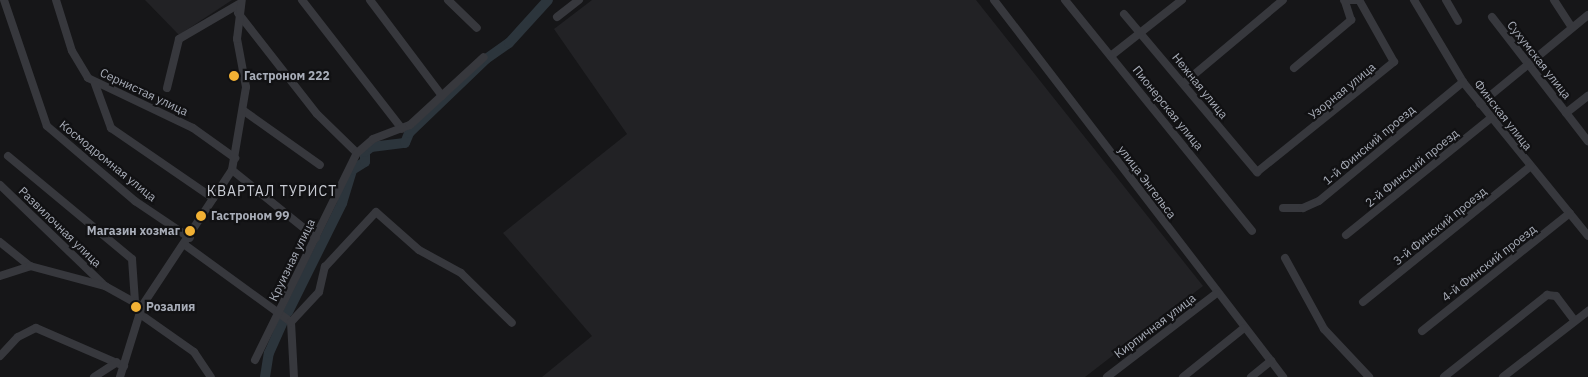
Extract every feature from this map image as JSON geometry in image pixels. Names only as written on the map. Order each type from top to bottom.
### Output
[{"type":"street","name":"Космодромная улица","points":[[4,0],[47,126],[135,201],[291,322]]},
{"type":"street","name":"Сернистая улица","points":[[56,0],[72,51],[95,84],[193,128],[235,158]]},
{"type":"street","points":[[302,0],[402,129]]},
{"type":"street","points":[[370,0],[442,96]]},
{"type":"street","points":[[448,0],[476,28]]},
{"type":"street","points":[[557,17],[579,0]]},
{"type":"street","name":"улица Энгельса","points":[[994,0],[1283,377]]},
{"type":"street","name":"Пионерская улица","points":[[1065,0],[1252,231]]},
{"type":"street","points":[[1112,56],[1182,0]]},
{"type":"street","points":[[1184,83],[1283,0]]},
{"type":"street","points":[[1294,68],[1351,20],[1345,0]]},
{"type":"street","name":"Узорная улица","points":[[1257,172],[1394,62],[1359,0],[1345,0]]},
{"type":"street","name":"Финская улица","points":[[1414,0],[1462,82],[1588,236]]},
{"type":"street","points":[[1446,0],[1458,21]]},
{"type":"street","points":[[1554,0],[1572,28]]},
{"type":"street","points":[[120,377],[120,364],[139,308],[187,242],[232,170],[244,111],[246,87],[236,39],[240,2]]},
{"type":"street","points":[[167,88],[179,39],[240,2]]},
{"type":"street","points":[[238,13],[317,114],[357,153]]},
{"type":"street","name":"Нежная улица","points":[[1124,14],[1257,172]]},
{"type":"street","points":[[1480,104],[1588,15]]},
{"type":"street","name":"Сухумская улица","points":[[1492,17],[1527,65],[1588,141]]},
{"type":"street","name":"Круизная улица","points":[[255,360],[357,153],[373,139],[402,129],[442,96],[484,57]]},
{"type":"street","name":"1-й Финский проезд","points":[[1283,208],[1303,208],[1319,202],[1462,82]]},
{"type":"street","points":[[95,84],[111,128],[213,198]]},
{"type":"street","points":[[1566,113],[1588,96]]},
{"type":"street","points":[[244,111],[320,165]]},
{"type":"street","name":"2-й Финский проезд","points":[[1346,235],[1491,118]]},
{"type":"street","points":[[8,156],[132,258],[139,308]]},
{"type":"street","name":"3-й Финский проезд","points":[[1363,302],[1530,167]]},
{"type":"street","points":[[232,170],[316,238]]},
{"type":"street","name":"Развилочная улица","points":[[0,185],[105,286]]},
{"type":"street","points":[[294,377],[291,322],[319,292],[325,267],[376,212],[419,250],[461,273],[512,323]]},
{"type":"street","name":"4-й Финский проезд","points":[[1422,331],[1570,213]]},
{"type":"street","points":[[0,242],[30,266],[105,286],[139,308],[194,352],[211,377]]},
{"type":"street","points":[[1285,258],[1324,329],[1369,377]]},
{"type":"street","points":[[0,276],[30,266]]},
{"type":"street","name":"Кирпичная улица","points":[[1107,377],[1217,293]]},
{"type":"street","points":[[1444,377],[1547,296],[1556,296],[1575,321]]},
{"type":"street","points":[[1503,377],[1588,311]]},
{"type":"street","points":[[0,356],[18,337],[36,328],[120,364]]},
{"type":"street","points":[[1183,377],[1244,328]]},
{"type":"street","points":[[1250,377],[1270,362]]},
{"type":"street","points":[[94,377],[120,364]]},
{"type":"shaded area","points":[[145,0],[232,0],[179,35]]},
{"type":"shaded area","points":[[592,0],[976,0],[1203,286],[1085,377],[542,377],[592,336],[503,233],[627,134],[554,29]]},
{"type":"waterway","points":[[288,312],[342,203],[352,170],[365,162],[365,152],[371,147],[405,143],[409,133],[486,59],[509,43],[548,0]]},
{"type":"waterway","points":[[265,377],[269,353],[283,322]]},
{"type":"place","name":"Гастроном 222","points":[[234,76]]},
{"type":"place","name":"Гастроном 99","points":[[201,216]]},
{"type":"place","name":"Магазин хозмаг","points":[[190,231]]},
{"type":"place","name":"Розалия","points":[[136,307]]},
{"type":"district","name":"КВАРТАЛ ТУРИСТ","points":[[272,191]]}]
